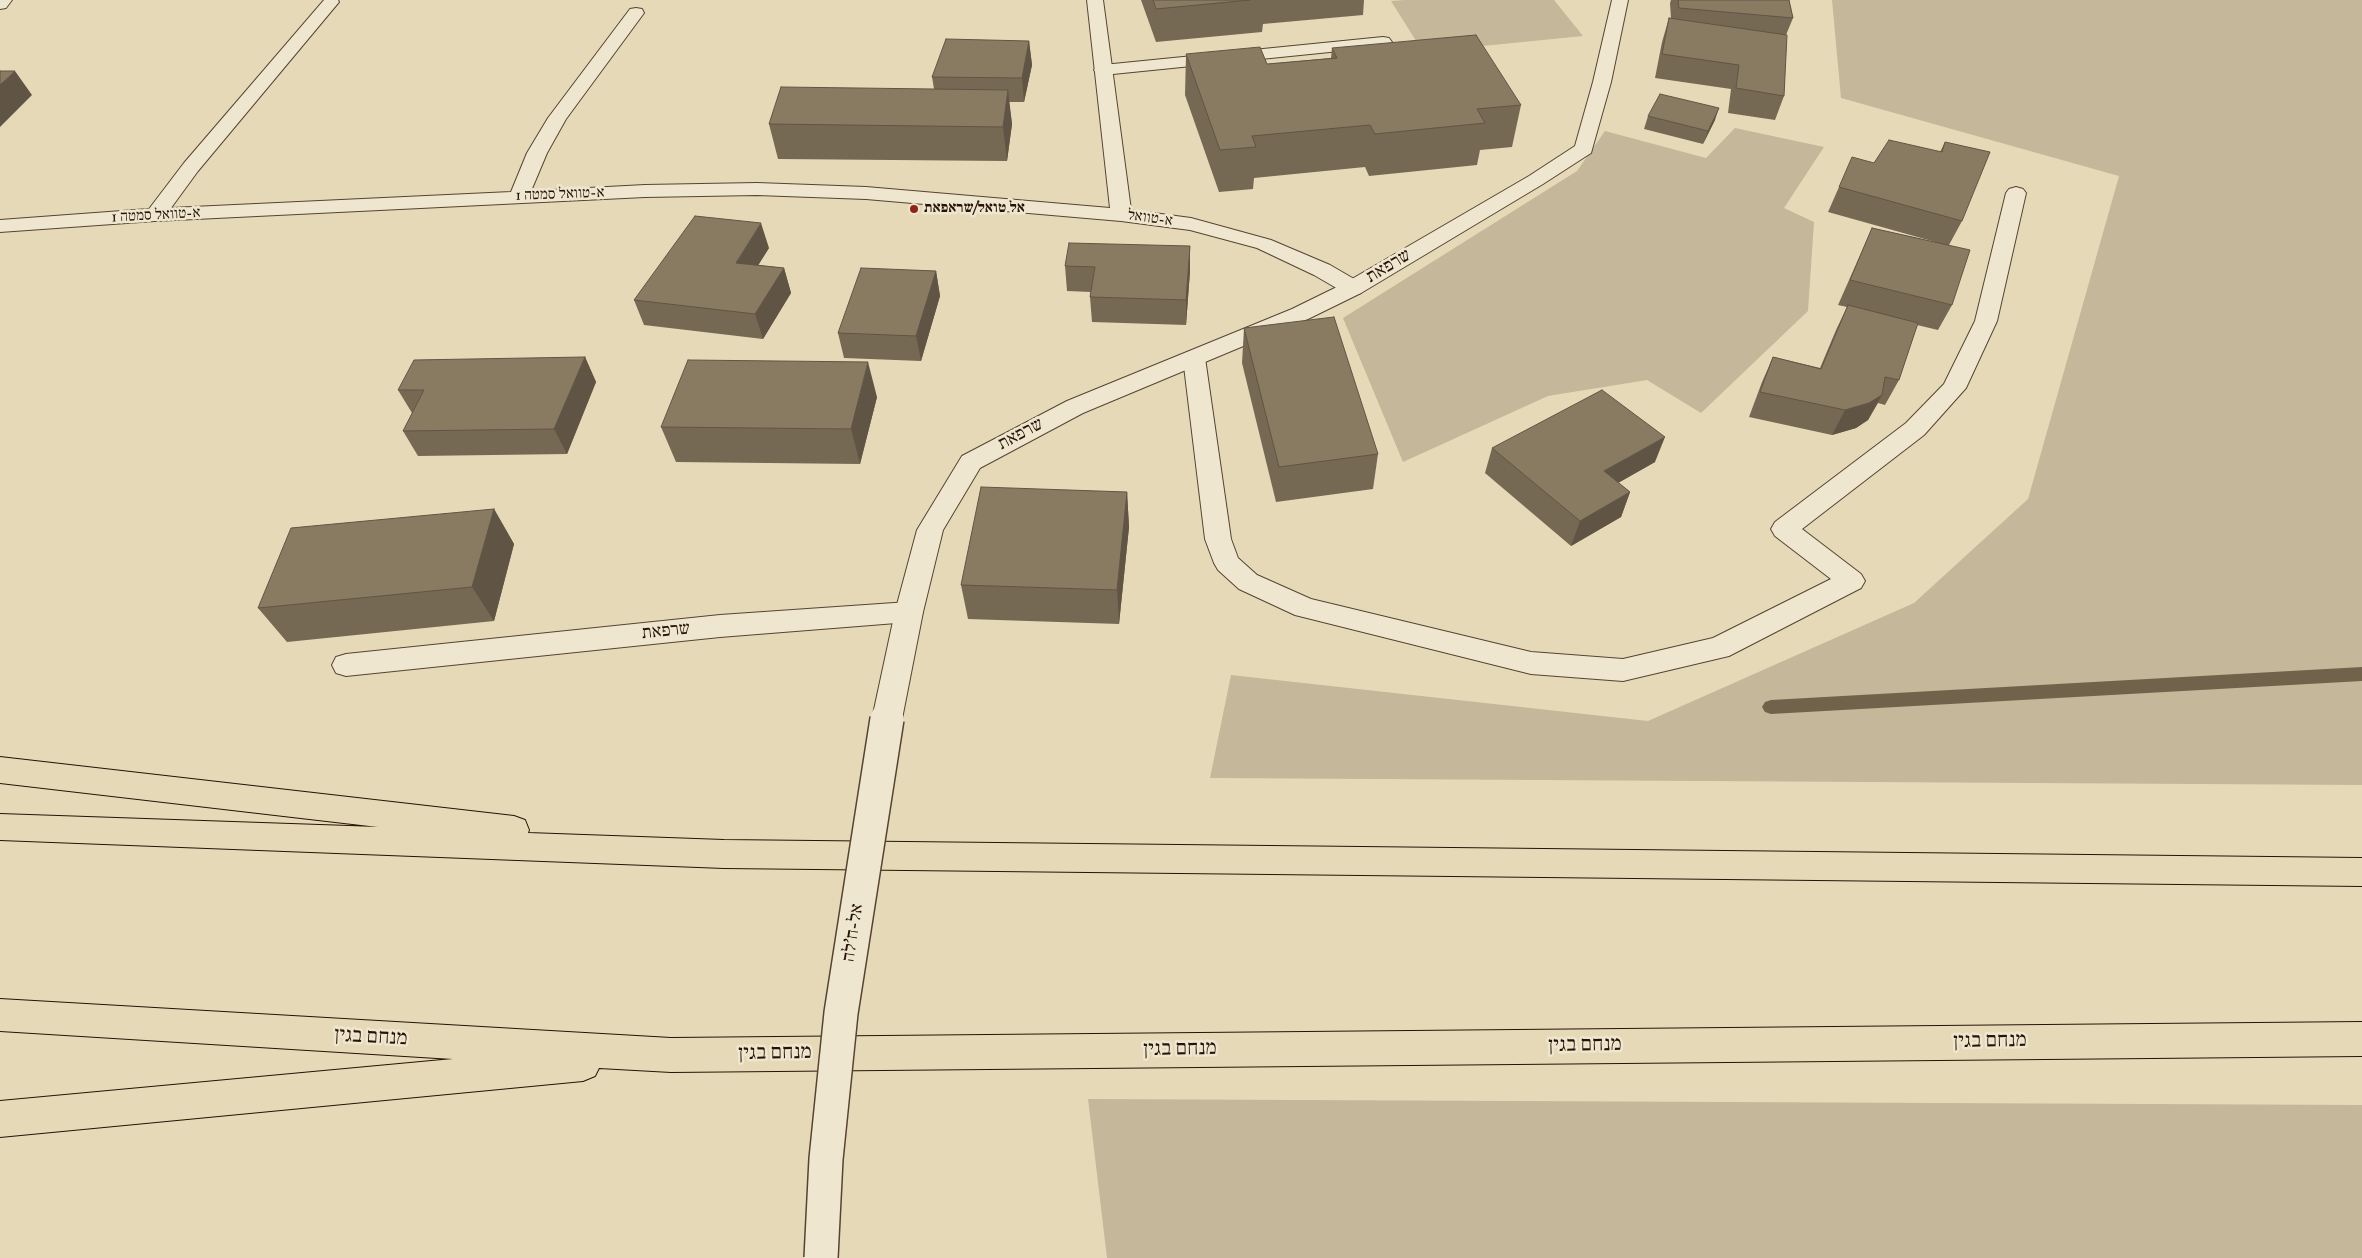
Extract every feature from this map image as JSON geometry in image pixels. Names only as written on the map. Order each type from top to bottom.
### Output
[{"type":"highway","points":[[0,770],[724,854]]},
{"type":"highway","points":[[0,827],[724,854],[2362,872]]},
{"type":"highway","name":"מנחם בגין","points":[[0,1015],[671,1055],[2362,1039]]},
{"type":"highway","points":[[0,1119],[671,1055]]},
{"type":"street","points":[[0,4],[4,0]]},
{"type":"street","name":"א-טוואל","points":[[1095,0],[1121,215],[1191,224],[1264,244],[1296,257],[1353,288]]},
{"type":"street","name":"שרפאת","points":[[346,665],[720,626],[909,612],[930,530],[971,462],[1074,407],[1300,314],[1353,288],[1536,180],[1584,149],[1602,82],[1620,0]]},
{"type":"street","points":[[155,215],[191,167],[331,2]]},
{"type":"street","points":[[518,196],[537,153],[557,118],[636,12]]},
{"type":"street","points":[[1103,70],[1383,42]]},
{"type":"street","name":"א-טוואל סמטה 1","points":[[0,226],[155,215],[645,191],[757,190],[866,193],[1121,215]]},
{"type":"street","points":[[1194,358],[1218,539],[1227,563],[1248,582],[1305,608],[1531,664],[1623,670],[1719,648],[1852,581],[1784,529],[1914,429],[1954,388],[1986,321],[2016,193]]},
{"type":"street","name":"אל-ח'לה","points":[[821,1258],[826,1159],[841,1013],[887,719],[909,612]]},
{"type":"shaded area","points":[[1554,0],[1583,36],[1423,52],[1391,1]]},
{"type":"shaded area","points":[[1832,0],[2362,0],[2362,785],[1210,778],[1231,675],[1648,721],[1914,603],[2028,499],[2119,176],[1841,98]]},
{"type":"shaded area","points":[[1735,128],[1824,147],[1784,208],[1814,222],[1808,311],[1701,413],[1647,380],[1548,396],[1403,462],[1343,318],[1577,171],[1605,131],[1706,158]]},
{"type":"shaded area","points":[[1088,1099],[2362,1105],[2362,1258],[1107,1258]]},
{"type":"building","points":[[1153,0],[1250,0],[1156,9]]},
{"type":"building","points":[[1678,0],[1789,0],[1793,18],[1679,8]]},
{"type":"building","points":[[1669,18],[1787,35],[1784,96],[1736,88],[1739,65],[1662,54]]},
{"type":"building","points":[[1476,35],[1521,105],[1477,109],[1485,123],[1375,134],[1370,125],[1252,136],[1256,147],[1220,150],[1186,54],[1260,47],[1267,64],[1337,58],[1332,48]]},
{"type":"building","points":[[946,39],[1029,41],[1022,78],[932,77]]},
{"type":"building","points":[[0,71],[15,71],[0,85]]},
{"type":"building","points":[[781,87],[1008,90],[1003,127],[769,124]]},
{"type":"building","points":[[1660,94],[1719,108],[1708,131],[1648,116]]},
{"type":"building","points":[[1889,140],[1942,152],[1945,142],[1990,152],[1962,221],[1839,187],[1852,157],[1874,163]]},
{"type":"building","points":[[695,216],[761,223],[736,263],[784,268],[755,314],[634,300]]},
{"type":"building","points":[[1872,228],[1970,250],[1952,305],[1850,280]]},
{"type":"building","points":[[1069,243],[1190,246],[1186,300],[1090,297],[1095,267],[1065,266]]},
{"type":"building","points":[[861,268],[936,271],[916,336],[838,333]]},
{"type":"building","points":[[1848,305],[1918,323],[1899,380],[1885,377],[1882,395],[1869,403],[1845,410],[1760,392],[1773,357],[1821,369]]},
{"type":"building","points":[[1334,317],[1378,454],[1279,467],[1244,328]]},
{"type":"building","points":[[585,357],[554,429],[403,431],[424,390],[398,390],[414,360]]},
{"type":"building","points":[[688,360],[868,362],[851,429],[661,427]]},
{"type":"building","points":[[1602,390],[1665,437],[1604,471],[1630,492],[1580,521],[1492,448]]},
{"type":"building","points":[[981,487],[1127,492],[1117,590],[961,585]]},
{"type":"building","points":[[494,509],[472,587],[258,608],[291,528]]},
{"type":"waterway","points":[[1771,707],[2362,674]]},
{"type":"place","name":"אל טואל/שראפאת","points":[[914,209]]}]
